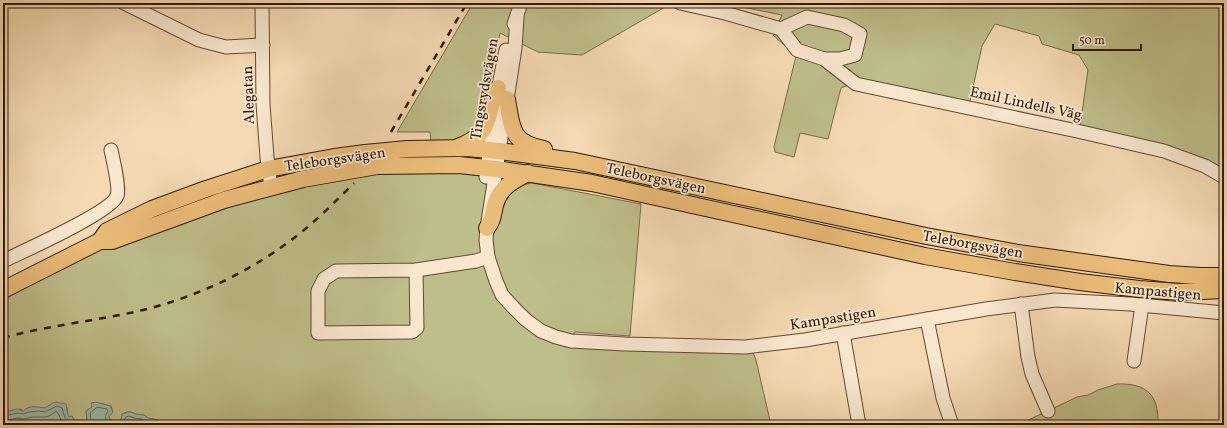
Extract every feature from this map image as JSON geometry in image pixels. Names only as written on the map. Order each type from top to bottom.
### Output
[{"type":"main road","points":[[456,148],[475,139],[482,133],[493,98],[503,94],[514,129],[523,142],[530,146],[548,149],[575,161]]},
{"type":"main road","name":"Teleborgsvägen","points":[[100,241],[107,231],[152,209],[212,187],[268,169],[365,153],[407,149],[456,148],[494,150],[575,161],[926,236],[1018,253],[1169,274],[1224,276]]},
{"type":"main road","name":"Teleborgsvägen","points":[[3,290],[100,241],[112,241],[224,200],[271,187],[316,176],[377,166],[459,165],[528,173],[592,183],[925,256],[1015,272],[1139,289],[1179,292],[1224,290]]},
{"type":"main road","points":[[486,234],[492,222],[496,201],[501,191],[507,185],[528,173]]},
{"type":"street","points":[[124,3],[199,40],[226,47],[263,45]]},
{"type":"street","name":"Alegatan","points":[[262,3],[263,104],[268,169],[271,187]]},
{"type":"street","name":"Tingsrydsvägen","points":[[492,169],[503,94],[506,47],[521,3]]},
{"type":"street","points":[[680,3],[725,13],[781,29]]},
{"type":"street","name":"Emil Lindells Väg","points":[[824,59],[840,59],[855,55],[860,34],[844,25],[807,17],[781,29],[798,50],[824,59],[856,84],[1084,132],[1164,151],[1205,166],[1224,177]]},
{"type":"street","points":[[3,260],[71,229],[112,202],[117,196],[118,189],[111,150]]},
{"type":"street","name":"Kampastigen","points":[[492,169],[482,214],[483,228],[486,234],[488,257],[502,295],[526,320],[540,331],[571,341],[640,345],[744,347],[805,340],[927,319],[1055,300],[1142,305],[1224,313]]},
{"type":"street","points":[[416,270],[417,328],[412,332],[318,333],[318,291],[324,279],[336,271],[416,270],[476,261],[488,257]]},
{"type":"street","points":[[1021,304],[1028,357],[1032,374],[1048,411]]},
{"type":"street","points":[[1134,361],[1142,305]]},
{"type":"street","points":[[927,319],[943,398],[952,425]]},
{"type":"street","points":[[843,333],[859,425]]},
{"type":"green space","points":[[473,3],[672,3],[582,55],[538,52],[500,33],[483,119],[466,143],[431,144],[430,132],[397,132]]},
{"type":"green space","points":[[722,3],[1224,3],[1224,170],[1207,161],[1154,142],[1080,127],[1088,70],[1079,55],[1042,44],[1039,36],[995,24],[982,46],[969,106],[856,82],[841,88],[828,139],[800,133],[794,157],[775,152],[774,147],[796,56],[773,35],[782,15]]},
{"type":"green space","points":[[496,169],[487,228],[502,295],[556,337],[751,347],[756,360],[771,425],[166,425],[162,421],[131,412],[124,413],[121,420],[115,423],[110,420],[109,416],[113,412],[111,406],[92,403],[92,407],[86,411],[87,419],[86,423],[84,424],[74,420],[72,416],[68,416],[67,407],[31,407],[23,411],[21,409],[3,412],[3,300],[112,241],[316,176]]},
{"type":"green space","points":[[532,183],[641,204],[630,336],[575,332],[572,337],[557,333],[526,317],[501,283],[494,262],[492,241],[500,206],[514,186]]},
{"type":"green space","points":[[1117,384],[1136,386],[1149,393],[1156,406],[1158,425],[1018,425],[1077,397],[1088,395]]},
{"type":"water","points":[[56,402],[66,404],[68,416],[72,416],[74,420],[83,424],[86,423],[87,419],[86,411],[92,407],[91,403],[96,402],[110,406],[113,412],[109,417],[110,420],[115,423],[121,420],[122,414],[131,412],[162,421],[166,425],[3,425],[3,412],[17,409],[23,411],[34,407],[45,408]]},
{"type":"railway","points":[[391,132],[467,3]]},
{"type":"railway","points":[[3,338],[143,310],[166,304],[210,287],[252,266],[292,240],[316,220],[354,183]]}]
